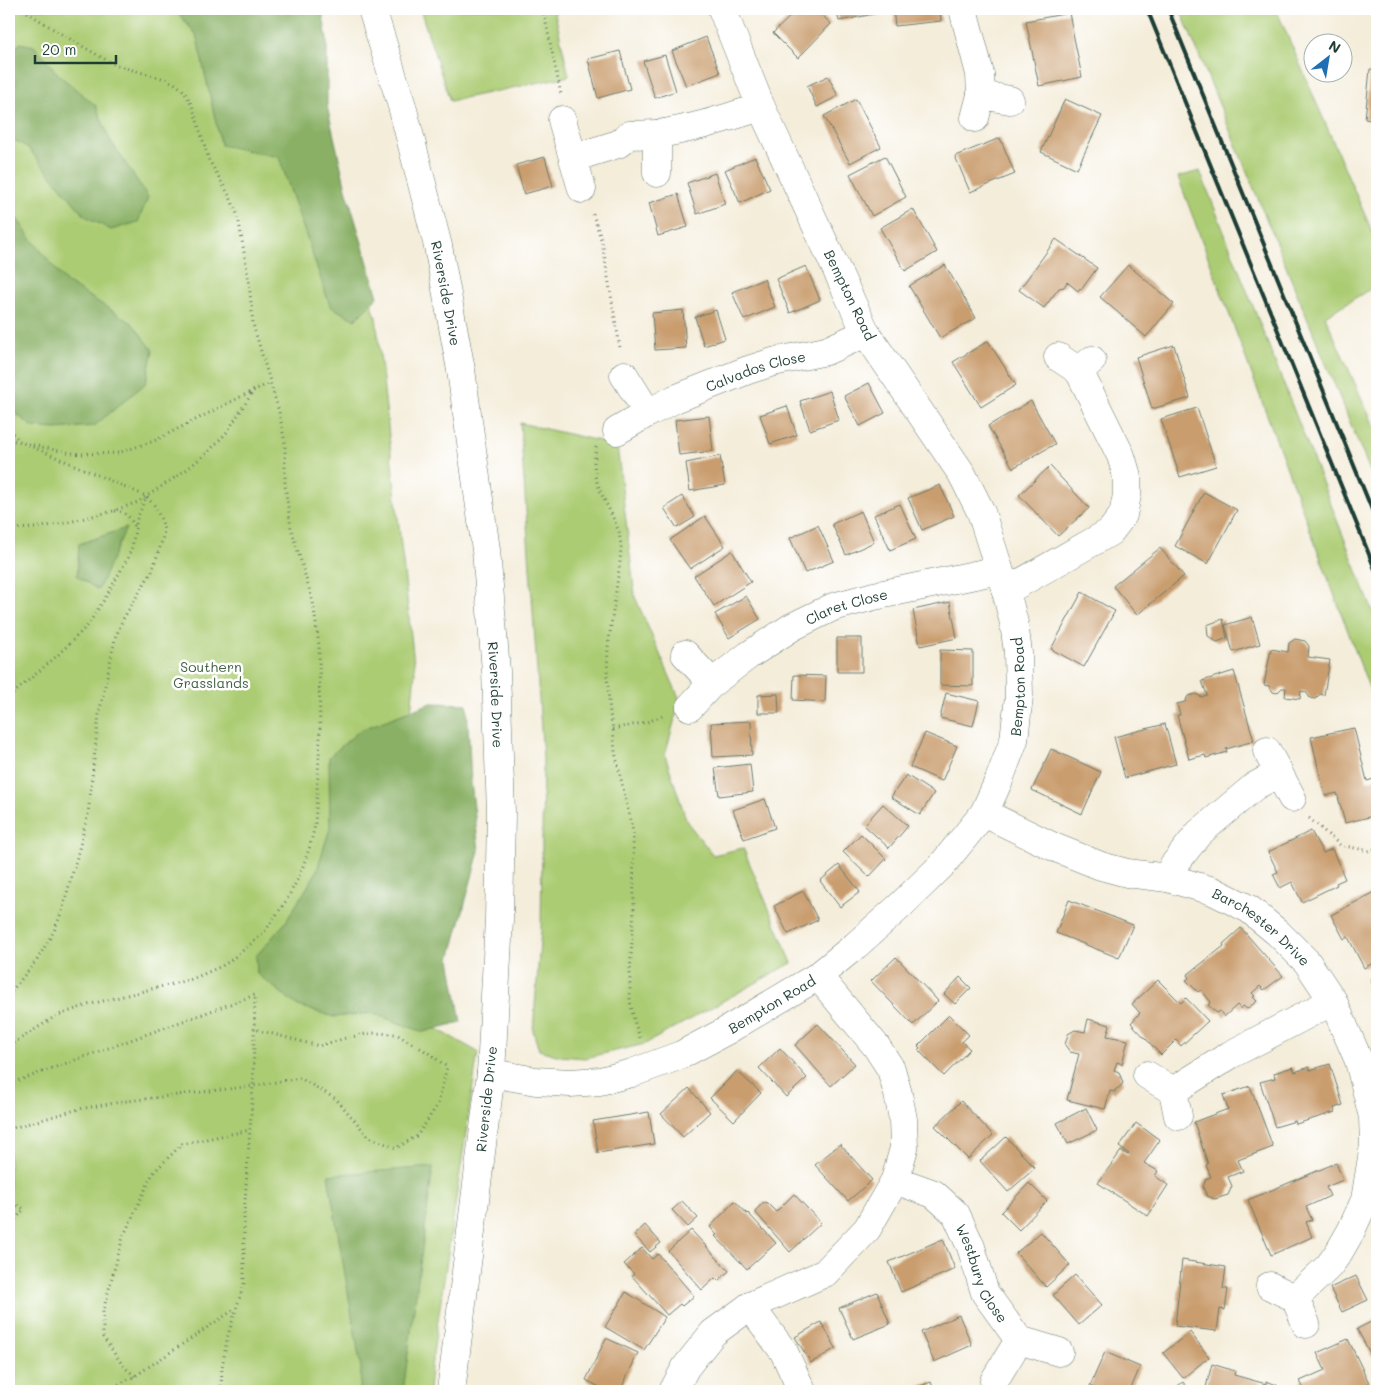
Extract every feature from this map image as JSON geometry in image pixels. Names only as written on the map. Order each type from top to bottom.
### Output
[{"type":"street","name":"Riverside Drive","points":[[372,9],[402,106],[438,246],[461,370],[486,550],[496,671],[501,813],[499,919],[491,1073],[450,1391]]},
{"type":"street","name":"Bempton Road","points":[[491,1073],[536,1081],[570,1083],[600,1081],[632,1073],[681,1055],[818,976],[856,946],[942,865],[984,813],[1014,740],[1019,696],[1018,653],[1014,623],[1003,580],[981,512],[962,474],[866,333],[761,107],[722,9]]},
{"type":"street","points":[[964,9],[980,74],[978,107],[1010,100]]},
{"type":"street","points":[[573,158],[618,144],[629,135],[657,134],[682,130],[761,107]]},
{"type":"street","points":[[562,120],[582,189]]},
{"type":"street","points":[[657,134],[657,173]]},
{"type":"street","name":"Calvados Close","points":[[617,431],[675,399],[748,370],[773,362],[826,351],[866,333]]},
{"type":"street","name":"Claret Close","points":[[690,707],[712,683],[749,655],[792,627],[833,607],[874,596],[1003,580],[1110,532],[1123,515],[1127,495],[1127,476],[1121,456],[1077,362]]},
{"type":"street","points":[[624,375],[648,414]]},
{"type":"street","points":[[685,654],[712,683]]},
{"type":"street","points":[[1168,878],[1173,866],[1199,833],[1255,786],[1273,762],[1292,798]]},
{"type":"street","name":"Barchester Drive","points":[[984,813],[1056,848],[1101,866],[1127,873],[1168,878],[1213,891],[1249,909],[1278,933],[1307,962],[1333,1001],[1359,1061],[1373,1117],[1374,1145],[1364,1200],[1350,1231],[1329,1266],[1295,1298]]},
{"type":"street","points":[[673,1391],[686,1367],[713,1333],[750,1306],[825,1273],[867,1229],[895,1180],[904,1148],[903,1119],[891,1069],[876,1046],[818,976]]},
{"type":"street","points":[[1147,1075],[1176,1103],[1230,1056],[1333,1001]]},
{"type":"street","name":"Westbury Close","points":[[895,1180],[934,1194],[956,1214],[971,1247],[985,1293],[1019,1340]]},
{"type":"street","points":[[1270,1286],[1295,1298],[1306,1324]]},
{"type":"street","points":[[750,1306],[784,1352],[802,1391]]},
{"type":"street","points":[[994,1381],[1019,1340],[1059,1352]]},
{"type":"path","points":[[9,1046],[56,1016],[87,1005],[192,979],[222,966],[262,934],[286,901],[300,875],[310,846],[315,825],[320,740],[319,645],[312,602],[291,528],[286,485],[285,442],[279,412],[253,324],[249,282],[238,216],[230,197],[209,160],[188,98],[182,89],[174,83],[115,65],[22,9]]},
{"type":"path","points":[[543,9],[559,89],[567,110],[562,120]]},
{"type":"path","points":[[582,189],[587,197],[602,242],[624,375]]},
{"type":"path","points":[[9,440],[42,446],[60,452],[79,454],[118,453],[154,441],[271,383]]},
{"type":"path","points":[[9,529],[35,528],[113,511],[138,502],[186,470],[208,452],[227,432],[254,390]]},
{"type":"path","points":[[617,431],[608,428],[599,436],[596,442],[594,462],[595,476],[619,532],[621,546],[608,647],[608,685],[615,752],[633,832],[634,909],[630,1002],[635,1024],[650,1066]]},
{"type":"path","points":[[9,430],[21,442],[146,496],[154,505],[164,530],[152,571],[123,619],[115,640],[99,714],[88,814],[62,911],[54,931],[37,960],[9,994]]},
{"type":"path","points":[[9,697],[58,655],[86,626],[104,600],[129,556],[137,519],[146,496]]},
{"type":"path","points":[[113,511],[120,511],[127,515],[136,529]]},
{"type":"path","points":[[613,729],[665,716],[682,702],[690,707]]},
{"type":"path","points":[[1292,798],[1310,819],[1340,845],[1370,851],[1377,848]]},
{"type":"path","points":[[9,1084],[256,995],[253,1086],[244,1215],[244,1284],[228,1335],[222,1367],[221,1391]]},
{"type":"path","points":[[9,1129],[79,1109],[300,1078],[336,1099],[369,1137],[396,1148],[417,1136],[438,1104],[446,1067],[427,1052],[396,1034],[371,1033],[319,1046],[254,1029]]},
{"type":"path","points":[[136,1376],[124,1367],[103,1338],[103,1311],[122,1237],[153,1172],[182,1144],[250,1130]]},
{"type":"path","points":[[9,1200],[24,1209],[9,1226]]},
{"type":"path","points":[[105,1391],[136,1376],[235,1309]]},
{"type":"green space","name":"Southern Grasslands","points":[[9,9],[293,9],[314,127],[376,317],[415,672],[410,724],[312,959],[478,1052],[429,1391],[9,1391]]},
{"type":"green space","points":[[174,9],[322,9],[327,40],[327,106],[346,189],[378,297],[355,320],[330,306],[279,157],[221,145],[196,34]]},
{"type":"green space","points":[[420,9],[554,9],[569,76],[450,101]]},
{"type":"green space","points":[[1180,9],[1276,9],[1304,74],[1304,82],[1308,82],[1377,243],[1377,285],[1325,316],[1377,433],[1377,488]]},
{"type":"green space","points":[[20,43],[34,46],[60,76],[96,106],[110,140],[148,197],[138,222],[111,230],[85,216],[28,148],[9,137],[9,57]]},
{"type":"green space","points":[[1200,171],[1377,622],[1377,709],[1178,177]]},
{"type":"green space","points":[[9,207],[29,236],[66,282],[132,323],[153,350],[146,383],[94,426],[55,429],[33,427],[9,408]]},
{"type":"green space","points":[[520,423],[617,445],[635,597],[680,700],[665,755],[687,822],[713,855],[743,848],[792,963],[645,1044],[585,1058],[560,1056],[539,1050],[533,1031],[541,930],[543,758]]},
{"type":"green space","points":[[126,528],[98,590],[77,576],[79,544]]},
{"type":"green space","points":[[431,703],[467,704],[471,782],[479,851],[450,959],[461,1022],[423,1032],[372,1013],[334,1017],[298,1006],[257,974],[256,956],[285,923],[316,873],[330,828],[329,757],[360,730]]},
{"type":"green space","points":[[433,1167],[403,1391],[360,1391],[361,1368],[328,1175]]},
{"type":"building","points":[[798,9],[816,9],[831,24],[798,58],[773,33]]},
{"type":"building","points":[[836,9],[884,9],[884,12],[839,21]]},
{"type":"building","points":[[893,9],[940,9],[941,21],[895,26]]},
{"type":"building","points":[[1069,13],[1082,77],[1039,86],[1026,21]]},
{"type":"building","points":[[706,37],[720,73],[686,86],[672,51]]},
{"type":"building","points":[[620,51],[630,89],[598,98],[588,59]]},
{"type":"building","points":[[665,55],[676,91],[655,98],[643,61]]},
{"type":"building","points":[[1370,69],[1377,70],[1377,121],[1365,119]]},
{"type":"building","points":[[828,76],[838,96],[817,107],[807,86]]},
{"type":"building","points":[[856,99],[881,147],[850,163],[824,116]]},
{"type":"building","points":[[1065,99],[1102,116],[1077,169],[1041,152]]},
{"type":"building","points":[[1000,138],[1015,174],[970,192],[955,156]]},
{"type":"building","points":[[885,156],[906,197],[872,216],[850,174]]},
{"type":"building","points":[[545,157],[553,186],[524,194],[516,165]]},
{"type":"building","points":[[755,157],[770,189],[740,203],[725,170]]},
{"type":"building","points":[[715,173],[725,204],[697,214],[687,183]]},
{"type":"building","points":[[678,194],[688,227],[658,236],[649,203]]},
{"type":"building","points":[[913,209],[937,252],[905,271],[880,228]]},
{"type":"building","points":[[1056,239],[1097,268],[1081,290],[1080,288],[1078,291],[1067,282],[1064,287],[1059,288],[1044,308],[1019,290]]},
{"type":"building","points":[[945,265],[976,318],[940,338],[909,286]]},
{"type":"building","points":[[1128,265],[1174,304],[1146,337],[1100,297]]},
{"type":"building","points":[[806,266],[820,300],[790,313],[776,279]]},
{"type":"building","points":[[764,279],[775,307],[744,320],[732,292]]},
{"type":"building","points":[[683,310],[686,348],[655,350],[652,313]]},
{"type":"building","points":[[716,310],[725,339],[704,346],[695,317]]},
{"type":"building","points":[[988,341],[1016,385],[981,407],[953,362]]},
{"type":"building","points":[[1174,345],[1190,398],[1152,409],[1136,357]]},
{"type":"building","points":[[869,383],[885,413],[860,426],[844,396]]},
{"type":"building","points":[[830,391],[839,420],[810,430],[800,401]]},
{"type":"building","points":[[1031,401],[1055,444],[1013,468],[988,426]]},
{"type":"building","points":[[787,406],[797,435],[770,444],[760,415]]},
{"type":"building","points":[[1197,408],[1216,466],[1180,477],[1161,419]]},
{"type":"building","points":[[709,416],[713,451],[679,455],[675,420]]},
{"type":"building","points":[[720,456],[725,485],[690,491],[686,463]]},
{"type":"building","points":[[1050,466],[1089,508],[1058,536],[1019,495]]},
{"type":"building","points":[[940,485],[954,516],[922,530],[908,498]]},
{"type":"building","points":[[1204,492],[1237,510],[1208,564],[1175,546]]},
{"type":"building","points":[[682,496],[695,517],[677,528],[664,508]]},
{"type":"building","points":[[900,504],[916,539],[890,550],[874,515]]},
{"type":"building","points":[[861,511],[874,542],[846,555],[832,524]]},
{"type":"building","points":[[705,516],[725,546],[690,569],[670,540]]},
{"type":"building","points":[[818,525],[834,561],[805,573],[790,538]]},
{"type":"building","points":[[1160,548],[1184,576],[1137,615],[1113,586]]},
{"type":"building","points":[[732,551],[751,582],[714,606],[694,576]]},
{"type":"building","points":[[1082,592],[1115,611],[1084,667],[1051,649]]},
{"type":"building","points":[[746,596],[760,619],[729,638],[715,614]]},
{"type":"building","points":[[950,602],[957,638],[920,646],[913,610]]},
{"type":"building","points":[[1252,617],[1260,644],[1233,652],[1225,625]]},
{"type":"building","points":[[1223,619],[1227,638],[1217,642],[1208,636],[1207,625]]},
{"type":"building","points":[[837,638],[862,638],[862,672],[837,672]]},
{"type":"building","points":[[1295,639],[1305,641],[1309,646],[1308,657],[1330,660],[1324,695],[1320,694],[1315,699],[1310,698],[1306,692],[1301,691],[1300,699],[1285,697],[1286,688],[1282,688],[1277,693],[1273,692],[1269,686],[1264,685],[1271,649],[1288,652],[1289,643]]},
{"type":"building","points":[[940,650],[973,651],[973,686],[940,685]]},
{"type":"building","points":[[1234,671],[1254,741],[1226,749],[1227,752],[1206,758],[1205,755],[1189,759],[1177,715],[1180,715],[1177,704],[1185,702],[1188,696],[1196,694],[1201,697],[1207,695],[1202,681]]},
{"type":"building","points":[[794,675],[826,676],[825,702],[793,700]]},
{"type":"building","points":[[946,693],[979,701],[973,726],[940,718]]},
{"type":"building","points":[[778,694],[779,713],[758,713],[758,695]]},
{"type":"building","points":[[751,721],[752,755],[713,757],[711,723]]},
{"type":"building","points":[[1165,724],[1176,764],[1125,778],[1114,737]]},
{"type":"building","points":[[1354,728],[1367,781],[1377,778],[1377,815],[1345,823],[1337,793],[1325,796],[1311,737]]},
{"type":"building","points":[[925,733],[957,746],[942,781],[910,767]]},
{"type":"building","points":[[1051,749],[1101,772],[1082,814],[1032,790]]},
{"type":"building","points":[[750,764],[753,792],[719,796],[715,768]]},
{"type":"building","points":[[906,775],[934,793],[920,815],[891,797]]},
{"type":"building","points":[[765,799],[775,828],[744,839],[733,810]]},
{"type":"building","points":[[883,804],[908,826],[889,848],[864,825]]},
{"type":"building","points":[[1311,831],[1323,853],[1332,849],[1345,879],[1336,883],[1337,885],[1302,902],[1292,882],[1280,888],[1273,874],[1278,872],[1268,852]]},
{"type":"building","points":[[861,834],[886,859],[869,877],[843,852]]},
{"type":"building","points":[[839,865],[860,892],[840,907],[820,881]]},
{"type":"building","points":[[803,891],[818,920],[788,934],[774,906]]},
{"type":"building","points":[[1377,891],[1377,961],[1364,968],[1348,937],[1344,939],[1331,915]]},
{"type":"building","points":[[1069,900],[1133,925],[1119,958],[1056,933]]},
{"type":"building","points":[[1241,928],[1283,976],[1264,990],[1260,986],[1252,993],[1257,1001],[1247,1009],[1243,1006],[1241,1009],[1237,1005],[1224,1017],[1220,1011],[1217,1013],[1208,1005],[1211,1002],[1201,990],[1198,992],[1186,980],[1189,978],[1187,975],[1224,946],[1223,944]]},
{"type":"building","points":[[896,957],[938,1001],[913,1025],[871,981]]},
{"type":"building","points":[[1377,976],[1377,995],[1370,979]]},
{"type":"building","points":[[960,977],[971,988],[955,1004],[944,994]]},
{"type":"building","points":[[1158,980],[1181,1003],[1186,998],[1208,1021],[1181,1046],[1176,1040],[1161,1055],[1131,1023],[1140,1013],[1132,1004]]},
{"type":"building","points":[[949,1015],[969,1035],[962,1042],[970,1049],[944,1076],[918,1050],[920,1048],[918,1046]]},
{"type":"building","points":[[1088,1019],[1110,1025],[1107,1036],[1128,1040],[1122,1064],[1117,1062],[1114,1070],[1119,1072],[1123,1083],[1115,1092],[1110,1091],[1105,1109],[1067,1100],[1079,1054],[1070,1052],[1065,1045],[1068,1034],[1075,1030],[1085,1032]]},
{"type":"building","points":[[818,1024],[855,1064],[831,1086],[795,1045]]},
{"type":"building","points":[[780,1048],[807,1078],[786,1097],[759,1068]]},
{"type":"building","points":[[1330,1064],[1343,1105],[1334,1108],[1335,1112],[1296,1124],[1295,1121],[1275,1127],[1260,1082],[1275,1078],[1274,1073],[1293,1067],[1295,1072],[1309,1067],[1310,1070]]},
{"type":"building","points":[[737,1071],[761,1093],[734,1121],[710,1098]]},
{"type":"building","points":[[1250,1086],[1273,1147],[1238,1160],[1243,1171],[1228,1177],[1232,1186],[1228,1195],[1215,1199],[1207,1196],[1203,1187],[1206,1179],[1211,1177],[1194,1122],[1228,1109],[1223,1095]]},
{"type":"building","points":[[689,1088],[710,1112],[683,1137],[661,1114]]},
{"type":"building","points":[[961,1101],[993,1135],[968,1159],[935,1126]]},
{"type":"building","points":[[1086,1108],[1097,1130],[1068,1144],[1057,1123]]},
{"type":"building","points":[[649,1112],[654,1144],[598,1153],[593,1121]]},
{"type":"building","points":[[1136,1123],[1160,1140],[1144,1163],[1158,1171],[1155,1176],[1168,1185],[1148,1216],[1098,1183],[1121,1151],[1129,1154],[1119,1147]]},
{"type":"building","points":[[1006,1137],[1035,1168],[1008,1192],[980,1161]]},
{"type":"building","points":[[840,1144],[872,1180],[848,1201],[815,1165]]},
{"type":"building","points":[[1336,1163],[1343,1180],[1326,1187],[1330,1196],[1306,1207],[1312,1220],[1306,1222],[1312,1237],[1271,1255],[1248,1200]]},
{"type":"building","points":[[1029,1183],[1047,1201],[1019,1230],[1001,1212]]},
{"type":"building","points":[[794,1194],[821,1223],[790,1252],[756,1213],[756,1210],[764,1202],[776,1212]]},
{"type":"building","points":[[682,1201],[698,1218],[688,1227],[672,1210]]},
{"type":"building","points":[[735,1201],[776,1243],[747,1269],[715,1236],[717,1235],[710,1227]]},
{"type":"building","points":[[645,1225],[661,1243],[650,1252],[634,1235]]},
{"type":"building","points":[[691,1230],[729,1271],[718,1281],[715,1278],[702,1290],[668,1251]]},
{"type":"building","points":[[1041,1232],[1070,1265],[1046,1287],[1016,1253]]},
{"type":"building","points":[[943,1239],[955,1269],[901,1292],[889,1262]]},
{"type":"building","points":[[642,1248],[652,1259],[658,1254],[694,1296],[682,1306],[680,1304],[667,1315],[632,1276],[634,1274],[624,1264]]},
{"type":"building","points":[[1182,1260],[1226,1267],[1223,1289],[1228,1289],[1225,1310],[1220,1309],[1217,1331],[1175,1326]]},
{"type":"building","points":[[1075,1275],[1102,1305],[1079,1325],[1053,1295]]},
{"type":"building","points":[[1356,1276],[1368,1300],[1342,1312],[1330,1288]]},
{"type":"building","points":[[626,1292],[665,1317],[644,1350],[605,1327]]},
{"type":"building","points":[[877,1292],[890,1324],[853,1339],[839,1308]]},
{"type":"building","points":[[959,1315],[972,1345],[934,1362],[921,1332]]},
{"type":"building","points":[[1377,1319],[1377,1354],[1372,1357],[1357,1329]]},
{"type":"building","points":[[821,1322],[836,1348],[811,1363],[795,1337]]},
{"type":"building","points":[[1190,1332],[1209,1357],[1183,1378],[1163,1353]]},
{"type":"building","points":[[606,1338],[638,1353],[620,1391],[607,1391],[586,1380]]},
{"type":"building","points":[[1348,1339],[1373,1391],[1305,1391],[1300,1381],[1325,1370],[1317,1353]]},
{"type":"building","points":[[1105,1352],[1140,1367],[1130,1391],[1102,1391],[1090,1386]]},
{"type":"building","points":[[1212,1364],[1235,1371],[1234,1375],[1266,1384],[1266,1381],[1277,1385],[1275,1391],[1205,1391]]},
{"type":"building","points":[[931,1382],[934,1391],[906,1391]]},
{"type":"building","points":[[1183,1382],[1190,1391],[1171,1391]]},
{"type":"building","points":[[716,1387],[730,1387],[730,1391],[710,1391],[716,1389]]},
{"type":"railway","points":[[1147,9],[1377,574]]},
{"type":"railway","points":[[1168,9],[1377,522]]}]
